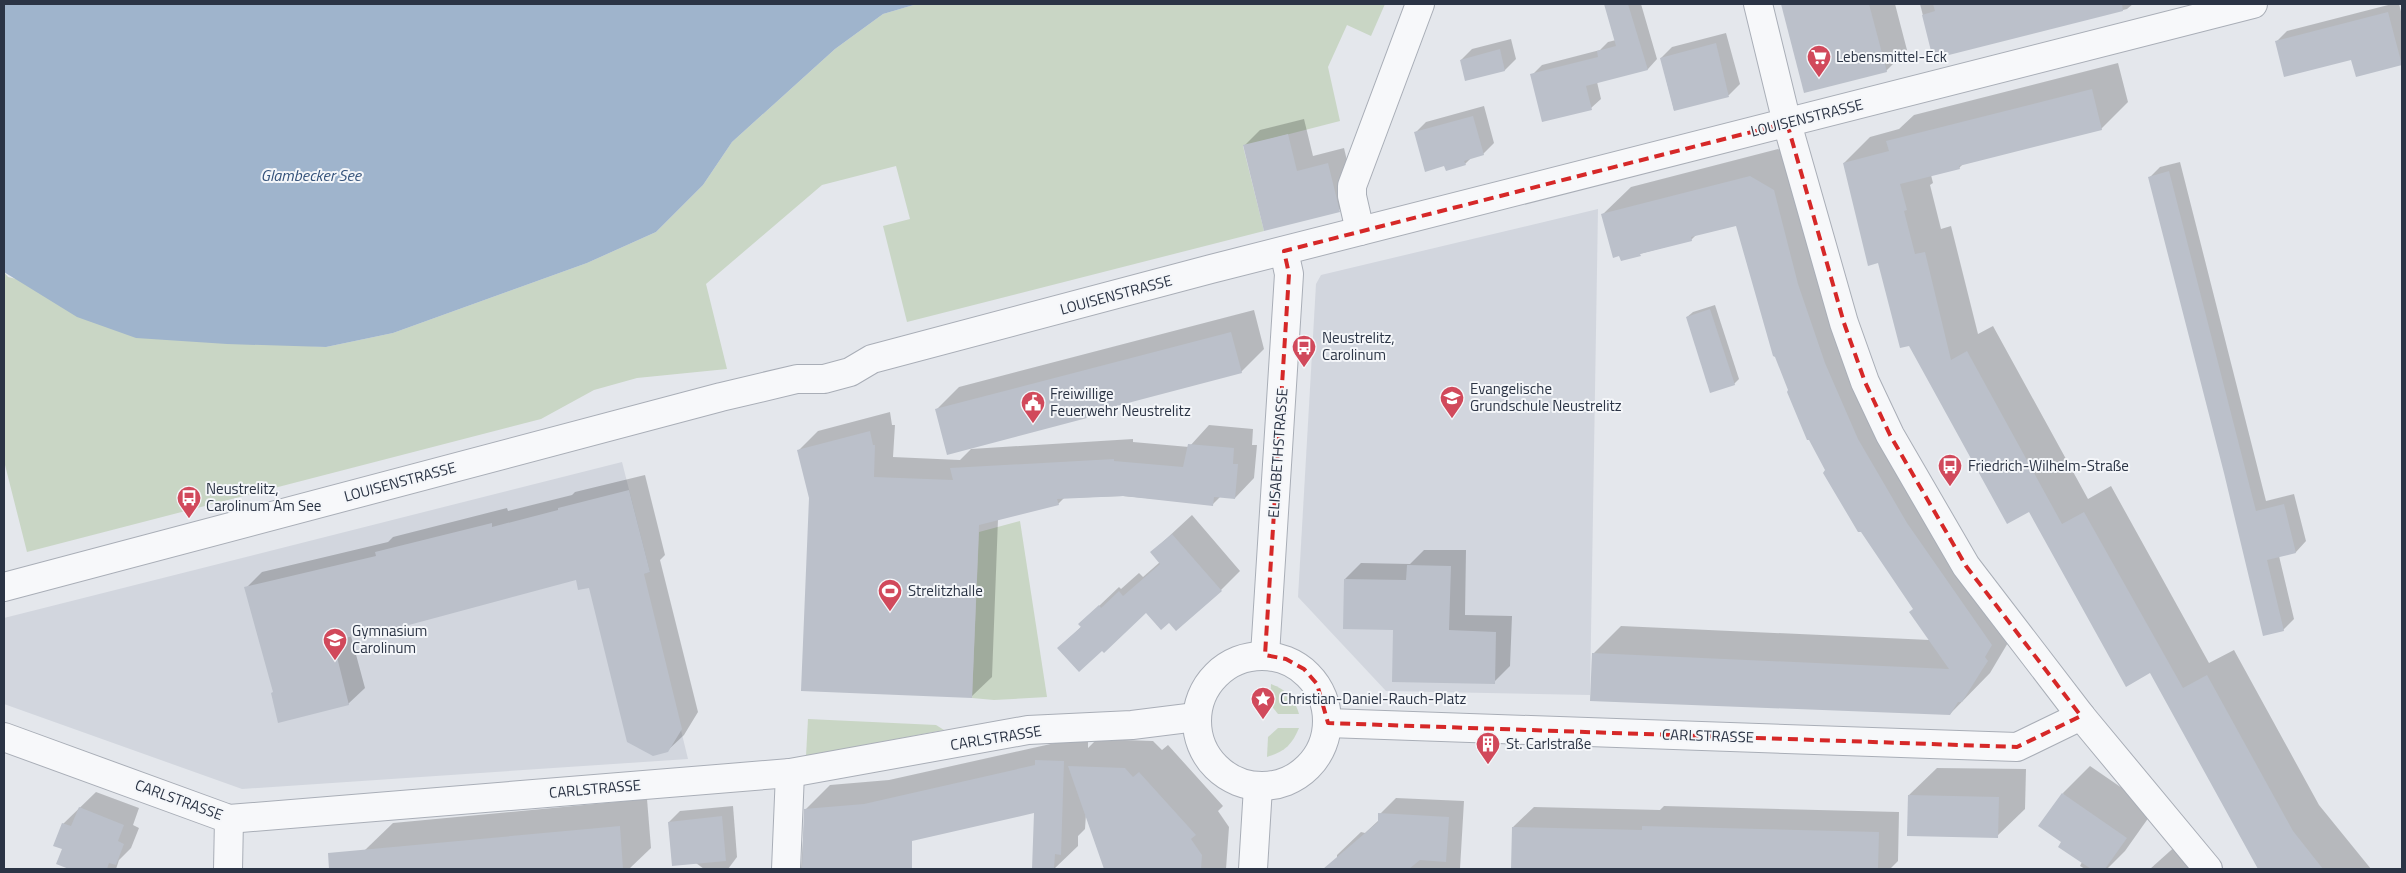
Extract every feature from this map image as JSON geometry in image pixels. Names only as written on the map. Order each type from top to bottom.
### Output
[{"type":"street","points":[[1360,231],[1352,196],[1352,186],[1420,4]]},
{"type":"street","points":[[1758,4],[1787,123],[1844,323],[1865,382],[1890,435],[1966,566],[2081,716],[2208,869]]},
{"type":"street","name":"LOUISENSTRASSE","points":[[4,587],[797,379],[820,365],[851,357],[872,359],[1360,231],[2253,4]]},
{"type":"street","name":"ELISABETHSTRASSE","points":[[1265,655],[1289,274],[1284,251]]},
{"type":"street","points":[[1265,655],[1286,659],[1304,669],[1313,679],[1326,703],[1328,723],[1324,743],[1314,762],[1299,776],[1280,784],[1258,786],[1239,783],[1221,773],[1207,757],[1198,738],[1196,717],[1200,697],[1211,679],[1226,665],[1245,657],[1265,655]]},
{"type":"street","name":"CARLSTRASSE","points":[[1328,723],[2017,747],[2081,716]]},
{"type":"street","name":"CARLSTRASSE","points":[[4,737],[229,819],[790,773],[1028,730],[1132,725],[1196,717]]},
{"type":"street","points":[[786,869],[790,773]]},
{"type":"street","points":[[1253,869],[1258,786]]},
{"type":"street","points":[[228,869],[229,819]]},
{"type":"highlighted area","points":[[1787,123],[1844,323],[1865,382],[1890,435],[1966,566],[2081,716],[2017,747],[1328,723],[1317,684],[1304,669],[1286,659],[1265,655],[1289,274],[1284,251]]},
{"type":"shaded area","name":"Evangelische Grundschule Neustrelitz","points":[[1598,209],[1590,695],[1386,691],[1298,597],[1316,284],[1321,275]]},
{"type":"shaded area","name":"Gymnasium Carolinum","points":[[622,462],[650,572],[643,574],[688,759],[242,789],[4,704],[4,618]]},
{"type":"green space","points":[[917,4],[1385,4],[1371,36],[1347,25],[1328,67],[1340,121],[1243,146],[1264,231],[907,322],[883,226],[910,219],[896,166],[822,185],[706,284],[727,369],[637,378],[594,390],[541,419],[27,552],[4,461],[4,272],[8,277],[280,344],[326,347],[393,333],[587,263],[656,232],[703,185],[732,142],[835,49],[883,14]]},
{"type":"green space","points":[[1020,521],[1047,697],[994,700],[972,698],[979,532]]},
{"type":"green space","points":[[1271,684],[1289,695],[1295,703],[1299,714],[1278,714],[1270,704]]},
{"type":"green space","points":[[808,719],[936,725],[944,730],[806,756]]},
{"type":"green space","points":[[1278,728],[1299,728],[1287,747],[1267,757],[1268,737]]},
{"type":"water","name":"Glambecker See","points":[[4,4],[917,4],[883,14],[835,49],[732,142],[703,185],[656,232],[587,263],[393,333],[326,347],[227,344],[136,338],[77,317],[4,272]]},
{"type":"building","points":[[1604,4],[1628,4],[1648,70],[1586,86],[1592,110],[1542,122],[1530,74],[1598,57],[1597,51],[1616,46]]},
{"type":"building","points":[[1781,4],[1869,4],[1887,72],[1804,93]]},
{"type":"building","points":[[1933,4],[2122,4],[2123,11],[1933,59],[1922,15],[1935,11]]},
{"type":"building","points":[[2388,12],[2402,65],[2356,77],[2351,60],[2284,77],[2275,41]]},
{"type":"building","points":[[1716,43],[1729,97],[1674,111],[1660,58]]},
{"type":"building","points":[[1500,49],[1505,71],[1465,81],[1460,60]]},
{"type":"building","points":[[2092,89],[2102,130],[1959,166],[1960,169],[1900,184],[1907,210],[1904,211],[1915,254],[1925,252],[1951,360],[1967,351],[2062,524],[2084,512],[2183,688],[2207,675],[2293,831],[2323,869],[2258,869],[2150,673],[2126,687],[2029,512],[2007,524],[1909,346],[1900,348],[1878,263],[1868,266],[1843,163],[1889,151],[1886,141]]},
{"type":"building","points":[[1473,116],[1484,155],[1464,161],[1466,165],[1446,171],[1444,166],[1425,172],[1414,132]]},
{"type":"building","points":[[1288,134],[1297,171],[1328,163],[1340,212],[1264,231],[1243,145]]},
{"type":"building","points":[[2169,171],[2256,511],[2284,504],[2296,553],[2267,560],[2284,631],[2263,636],[2224,473],[2148,177]]},
{"type":"building","points":[[1750,176],[1774,190],[1798,284],[1825,363],[1858,439],[1907,523],[1992,645],[1985,657],[1988,661],[1962,702],[1958,702],[1950,715],[1590,701],[1592,653],[1949,669],[1909,612],[1913,609],[1861,532],[1858,532],[1823,473],[1825,470],[1809,440],[1807,440],[1773,356],[1736,226],[1691,237],[1692,241],[1640,254],[1641,256],[1621,261],[1619,256],[1613,258],[1601,214]]},
{"type":"building","points":[[1710,309],[1735,385],[1710,393],[1686,317]]},
{"type":"building","points":[[1231,332],[1242,373],[1086,414],[1087,418],[947,455],[935,409]]},
{"type":"building","name":"Strelitzhalle","points":[[870,431],[873,445],[875,445],[874,477],[953,480],[950,468],[1114,459],[1114,461],[1183,467],[1188,444],[1234,448],[1233,464],[1238,464],[1235,499],[1214,497],[1213,506],[1123,496],[1057,499],[1059,505],[979,525],[972,698],[801,691],[809,498],[797,450]]},
{"type":"building","points":[[629,490],[650,572],[644,574],[682,729],[668,752],[653,756],[627,742],[589,588],[578,590],[576,580],[394,629],[394,626],[333,641],[349,705],[278,723],[271,693],[273,692],[244,587],[376,556],[375,552],[492,523],[492,527]]},
{"type":"building","points":[[1172,534],[1222,591],[1176,631],[1169,623],[1161,630],[1146,613],[1104,653],[1102,651],[1079,672],[1057,648],[1081,627],[1078,624],[1099,605],[1101,608],[1119,591],[1123,596],[1160,564],[1150,552]]},
{"type":"building","points":[[1407,565],[1451,566],[1449,630],[1496,632],[1495,684],[1392,682],[1393,630],[1343,629],[1344,579],[1406,580]]},
{"type":"building","points":[[1035,760],[1064,761],[1061,855],[1055,854],[1054,869],[1032,869],[1034,813],[912,841],[912,869],[802,869],[804,809],[864,804],[1035,765]]},
{"type":"building","points":[[1068,766],[1125,768],[1133,777],[1139,772],[1196,835],[1191,839],[1202,855],[1201,869],[1104,869]]},
{"type":"building","points":[[2062,793],[2127,838],[2105,869],[2091,869],[2058,847],[2061,842],[2038,826]]},
{"type":"building","points":[[1908,795],[1999,797],[1998,838],[1907,836]]},
{"type":"building","points":[[79,807],[124,825],[118,841],[124,844],[116,865],[109,863],[107,869],[69,869],[56,864],[62,849],[53,846],[62,823],[71,826]]},
{"type":"building","points":[[1378,813],[1449,817],[1446,862],[1420,860],[1409,869],[1323,869],[1378,822]]},
{"type":"building","points":[[722,816],[726,861],[672,866],[668,822]]},
{"type":"building","points":[[620,826],[623,869],[329,869],[328,853]]},
{"type":"building","points":[[1642,826],[1879,832],[1878,869],[1511,869],[1512,827],[1642,830]]},
{"type":"place","name":"Lebensmittel-Eck","points":[[1819,78]]},
{"type":"place","name":"Neustrelitz, Carolinum","points":[[1304,368]]},
{"type":"place","name":"Evangelische Grundschule Neustrelitz","points":[[1452,419]]},
{"type":"place","name":"Freiwillige Feuerwehr Neustrelitz","points":[[1033,424]]},
{"type":"place","name":"Friedrich-Wilhelm-Straße","points":[[1950,487]]},
{"type":"place","name":"Neustrelitz, Carolinum Am See","points":[[189,519]]},
{"type":"place","name":"Strelitzhalle","points":[[890,612]]},
{"type":"place","name":"Gymnasium Carolinum","points":[[335,661]]},
{"type":"place","name":"Christian-Daniel-Rauch-Platz","points":[[1263,720]]},
{"type":"place","name":"St. Carlstraße","points":[[1488,765]]}]
